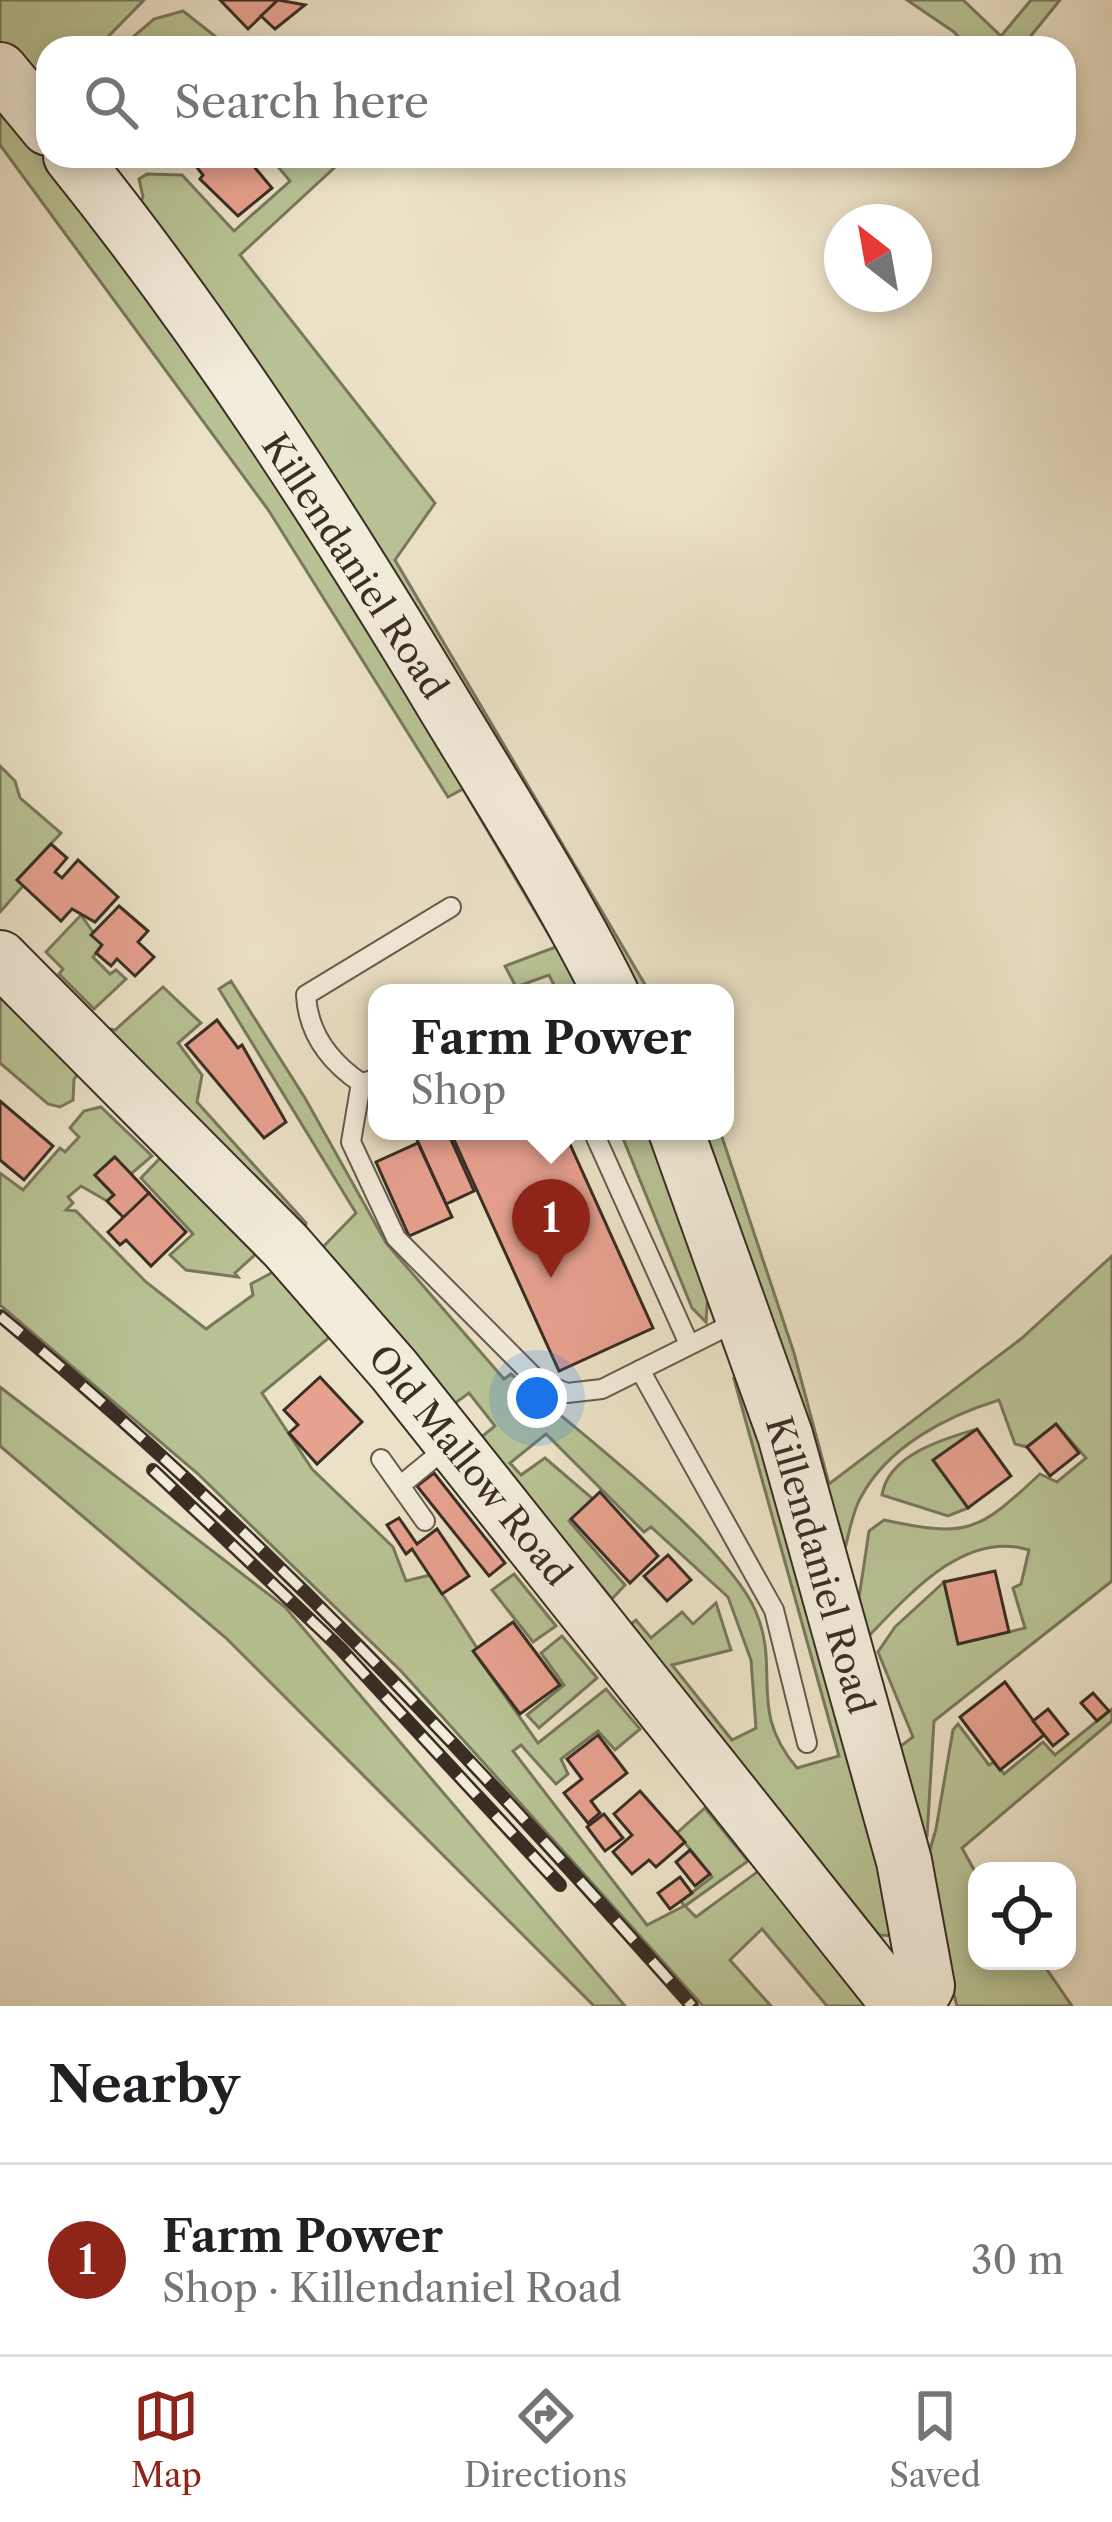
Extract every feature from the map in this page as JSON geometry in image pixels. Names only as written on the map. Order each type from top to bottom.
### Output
[{"type":"street","points":[[0,70],[36,114]]},
{"type":"street","name":"Killendaniel Road","points":[[80,168],[167,284],[328,518],[565,906],[606,984]]},
{"type":"street","name":"Old Mallow Road","points":[[0,958],[286,1246],[454,1441],[900,2006]]},
{"type":"street","name":"Killendaniel Road","points":[[679,1140],[785,1435],[904,1862],[927,1986],[916,2006]]},
{"type":"lane","points":[[368,1080],[318,1040],[308,1017],[306,995],[451,907]]},
{"type":"lane","points":[[368,1084],[351,1142],[396,1238],[539,1382],[567,1393],[602,1389],[746,1317]]},
{"type":"lane","points":[[596,1140],[689,1344]]},
{"type":"lane","points":[[640,1370],[774,1610],[807,1743]]},
{"type":"lane","points":[[400,1485],[454,1441]]},
{"type":"lane","points":[[381,1460],[425,1521]]},
{"type":"green space","points":[[0,0],[144,0],[109,36],[36,36],[36,89],[0,47]]},
{"type":"green space","points":[[907,0],[963,0],[1001,36],[958,36]]},
{"type":"green space","points":[[1031,0],[1060,0],[1031,36],[1001,36]]},
{"type":"green space","points":[[183,11],[215,36],[134,36],[154,19]]},
{"type":"green space","points":[[0,89],[36,136],[36,168],[61,168],[173,313],[590,984],[554,984],[549,975],[514,984],[505,966],[556,947],[463,789],[448,797],[269,511],[0,145]]},
{"type":"green space","points":[[279,168],[334,168],[240,255],[435,503],[395,560],[645,984],[623,984],[136,212],[143,197],[139,179],[147,174],[182,175],[234,231],[290,181]]},
{"type":"green space","points":[[0,766],[15,781],[20,798],[61,833],[17,880],[23,886],[0,912]]},
{"type":"green space","points":[[81,915],[102,945],[93,957],[110,974],[116,970],[126,979],[94,1009],[59,974],[63,969],[46,952]]},
{"type":"green space","points":[[0,980],[83,1069],[74,1079],[73,1100],[60,1107],[48,1104],[0,1063]]},
{"type":"green space","points":[[231,981],[305,1098],[386,1243],[504,1379],[511,1374],[646,1487],[740,1585],[763,1634],[773,1727],[797,1768],[839,1756],[734,1379],[744,1382],[761,1410],[896,1936],[879,1935],[630,1625],[636,1620],[651,1638],[682,1612],[693,1624],[716,1603],[731,1650],[672,1665],[732,1740],[756,1728],[751,1660],[728,1597],[651,1527],[644,1532],[546,1434],[510,1463],[521,1475],[545,1458],[593,1499],[569,1521],[625,1585],[612,1599],[480,1438],[495,1426],[469,1393],[451,1406],[321,1249],[356,1213],[219,989]]},
{"type":"green space","points":[[163,987],[201,1023],[178,1043],[202,1075],[197,1102],[306,1223],[305,1230],[106,1028],[115,1030]]},
{"type":"green space","points":[[101,1107],[152,1156],[131,1174],[114,1157],[95,1175],[114,1195],[107,1201],[81,1186],[68,1197],[73,1203],[66,1210],[76,1211],[146,1282],[206,1329],[253,1295],[251,1284],[275,1271],[336,1332],[262,1393],[312,1469],[393,1547],[406,1581],[430,1575],[477,1648],[474,1652],[538,1743],[606,1689],[640,1729],[615,1750],[598,1731],[561,1759],[568,1774],[556,1784],[521,1745],[513,1751],[647,1925],[684,1906],[681,1901],[712,1877],[677,1833],[705,1808],[748,1861],[685,1906],[696,1917],[764,1867],[881,2006],[827,2006],[762,1929],[730,1960],[771,2006],[703,2006],[401,1671],[197,1473],[0,1305],[0,1173],[23,1190],[60,1148],[65,1152],[79,1137],[70,1128],[84,1111]]},
{"type":"green space","points":[[624,1140],[663,1140],[708,1293],[706,1322],[692,1308]]},
{"type":"green space","points":[[698,1140],[723,1140],[794,1353],[829,1484],[1022,1338],[1112,1256],[1112,1581],[934,1721],[927,1836],[920,1839],[898,1748],[913,1737],[878,1652],[895,1627],[944,1582],[959,1644],[1025,1628],[1013,1588],[1021,1584],[1029,1550],[1005,1546],[959,1558],[917,1588],[864,1641],[857,1611],[869,1531],[884,1520],[935,1529],[970,1526],[1001,1508],[1040,1474],[1057,1482],[1086,1458],[1056,1424],[1027,1447],[1015,1444],[999,1400],[979,1407],[921,1435],[887,1463],[858,1503],[844,1552]]},
{"type":"green space","points":[[165,1153],[258,1252],[235,1273],[238,1277],[186,1270],[170,1255],[193,1234],[141,1178]]},
{"type":"green space","points":[[0,1387],[285,1607],[625,2006],[594,2006],[226,1638],[0,1446]]},
{"type":"green space","points":[[977,1429],[934,1460],[968,1508],[948,1516],[882,1495],[886,1481],[906,1459]]},
{"type":"green space","points":[[514,1574],[556,1626],[533,1642],[492,1590]]},
{"type":"green space","points":[[562,1636],[597,1678],[539,1728],[527,1715],[564,1685],[541,1653]]},
{"type":"green space","points":[[1112,1709],[1112,1721],[962,1848],[970,1862],[968,1970],[1047,1970],[1072,2006],[957,2006],[922,1877],[936,1829],[953,1730],[958,1724],[989,1765],[994,1762],[1004,1774],[1043,1742],[1055,1755]]},
{"type":"building","points":[[220,0],[278,0],[248,29]]},
{"type":"building","points":[[278,0],[305,5],[275,29],[261,16]]},
{"type":"building","points":[[197,168],[255,168],[272,188],[238,216],[200,179],[203,175]]},
{"type":"building","points":[[51,844],[67,858],[55,872],[62,878],[78,860],[118,897],[95,922],[72,909],[61,921],[17,880]]},
{"type":"building","points":[[119,906],[148,931],[138,942],[154,957],[135,976],[117,959],[111,966],[96,953],[102,945],[91,935]]},
{"type":"building","points":[[217,1020],[238,1048],[242,1045],[286,1122],[264,1138],[186,1045]]},
{"type":"building","points":[[0,1101],[53,1146],[24,1180],[0,1160]]},
{"type":"building","points":[[417,1140],[451,1140],[474,1191],[446,1204]]},
{"type":"building","points":[[454,1140],[568,1140],[653,1328],[559,1371]]},
{"type":"building","points":[[418,1143],[452,1217],[409,1236],[376,1162]]},
{"type":"building","points":[[115,1157],[149,1193],[124,1218],[107,1201],[114,1195],[95,1175]]},
{"type":"building","points":[[149,1193],[186,1232],[151,1266],[126,1240],[120,1245],[108,1232]]},
{"type":"building","points":[[320,1377],[362,1422],[317,1464],[289,1433],[298,1425],[284,1410]]},
{"type":"building","points":[[1056,1424],[1079,1453],[1050,1476],[1027,1447]]},
{"type":"building","points":[[977,1429],[1011,1476],[968,1508],[933,1460]]},
{"type":"building","points":[[434,1473],[505,1563],[489,1576],[417,1486]]},
{"type":"building","points":[[600,1492],[658,1556],[630,1583],[571,1519]]},
{"type":"building","points":[[399,1518],[417,1544],[437,1529],[469,1576],[442,1594],[412,1549],[406,1554],[387,1525]]},
{"type":"building","points":[[668,1555],[691,1580],[667,1601],[644,1576]]},
{"type":"building","points":[[995,1571],[1009,1632],[958,1644],[944,1582]]},
{"type":"building","points":[[513,1622],[560,1685],[520,1714],[473,1651]]},
{"type":"building","points":[[1005,1682],[1044,1735],[1000,1770],[960,1717]]},
{"type":"building","points":[[1093,1693],[1109,1711],[1097,1721],[1081,1703]]},
{"type":"building","points":[[1048,1709],[1068,1734],[1053,1746],[1033,1721]]},
{"type":"building","points":[[598,1735],[627,1773],[591,1801],[600,1813],[588,1823],[564,1793],[582,1779],[567,1759]]},
{"type":"building","points":[[640,1791],[685,1842],[656,1867],[649,1860],[632,1874],[613,1852],[632,1835],[614,1814]]},
{"type":"building","points":[[604,1814],[623,1838],[605,1851],[587,1827]]},
{"type":"building","points":[[690,1850],[710,1874],[695,1886],[676,1862]]},
{"type":"building","points":[[680,1877],[692,1893],[670,1909],[658,1893]]},
{"type":"railway","points":[[0,1316],[186,1479],[360,1647],[692,2006]]},
{"type":"railway","points":[[153,1470],[340,1648],[560,1885]]},
{"type":"place","name":"Farm Power","points":[[551,1278]]}]
